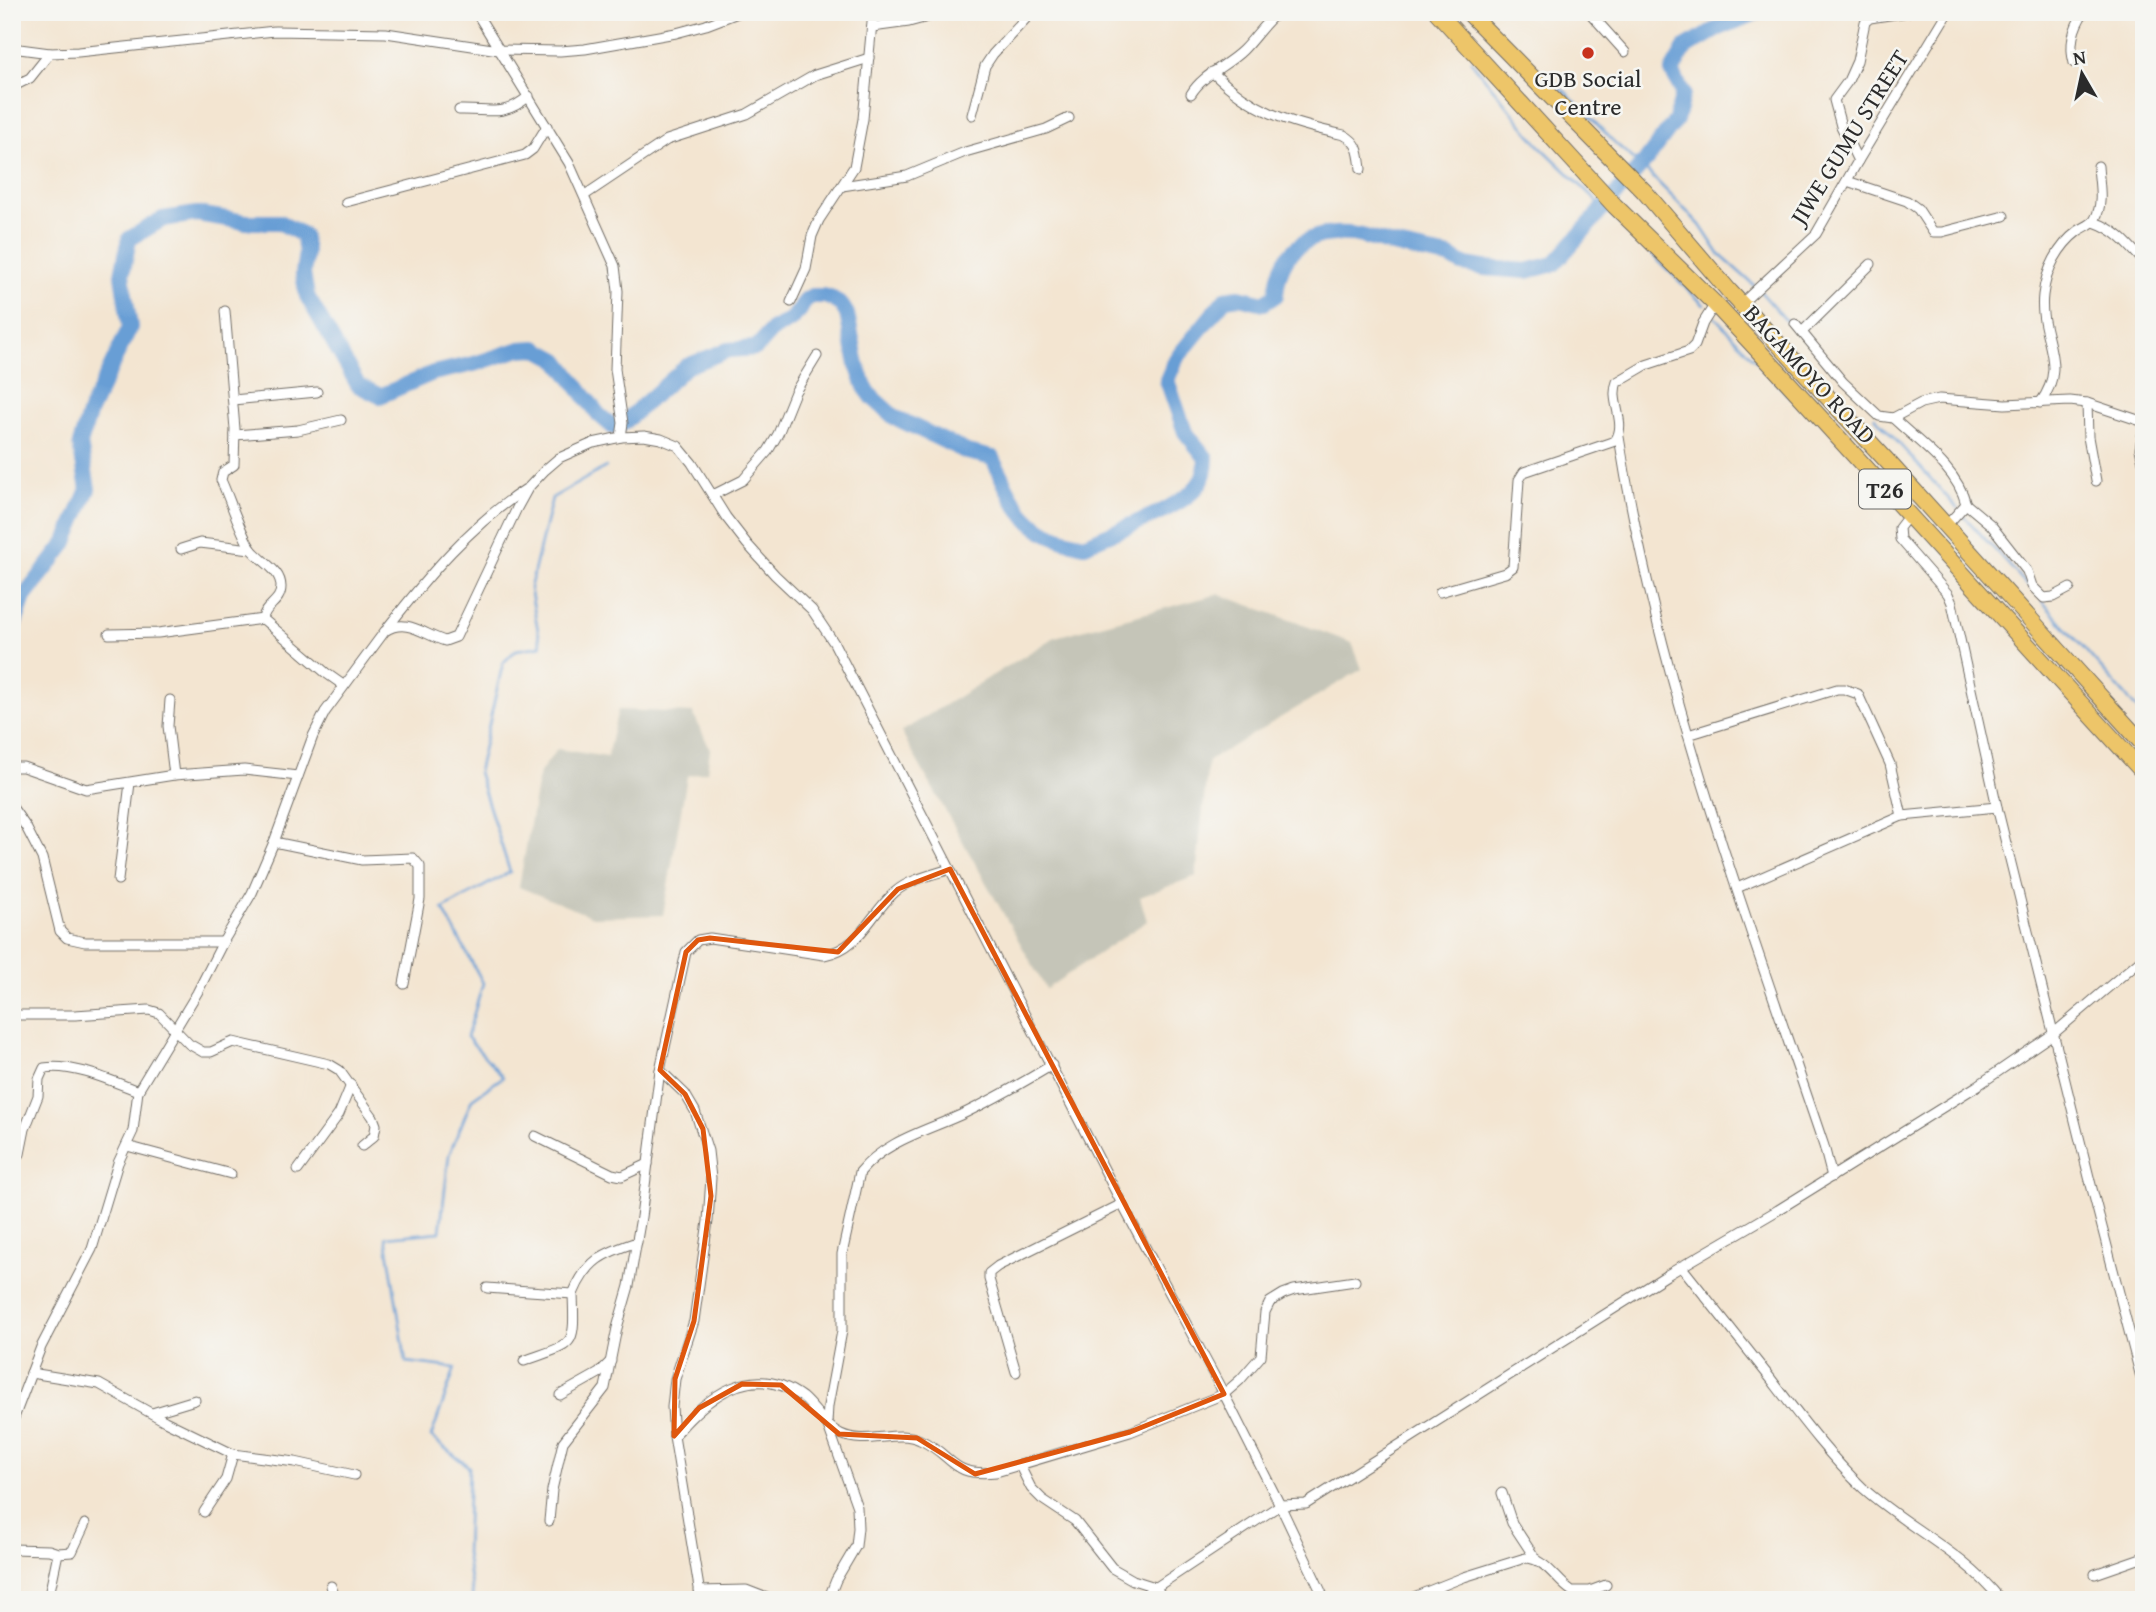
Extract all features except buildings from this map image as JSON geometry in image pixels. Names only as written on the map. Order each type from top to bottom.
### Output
[{"type":"highway","name":"BAGAMOYO ROAD","points":[[1437,12],[1620,211],[1715,304],[2144,773]]},
{"type":"highway","name":"BAGAMOYO ROAD","points":[[1468,12],[1644,191],[1730,292],[2144,745]]},
{"type":"street","points":[[476,12],[547,126],[585,195],[615,266],[618,291],[615,369],[623,423],[621,437]]},
{"type":"street","points":[[12,48],[50,52],[123,48],[275,32],[386,33],[499,50],[540,52],[585,49],[676,33],[740,12]]},
{"type":"street","points":[[791,302],[806,269],[812,236],[819,220],[854,167],[863,119],[873,12]]},
{"type":"street","points":[[872,27],[909,22],[946,12]]},
{"type":"street","points":[[972,115],[985,66],[1032,12]]},
{"type":"street","points":[[1191,94],[1199,83],[1244,49],[1278,12]]},
{"type":"street","points":[[1590,12],[1625,52]]},
{"type":"street","points":[[1858,160],[1838,117],[1834,100],[1848,81],[1857,61],[1864,22],[1870,18],[1908,12]]},
{"type":"street","name":"JIWE GUMU STREET","points":[[1742,303],[1816,234],[1948,12]]},
{"type":"street","points":[[2074,63],[2070,50],[2072,37],[2084,12]]},
{"type":"street","points":[[12,87],[30,78],[50,52]]},
{"type":"street","points":[[585,195],[667,140],[747,114],[816,75],[869,58]]},
{"type":"street","points":[[1212,72],[1242,99],[1267,113],[1351,139],[1358,148],[1361,169]]},
{"type":"street","points":[[459,110],[498,111],[514,108],[529,96]]},
{"type":"street","points":[[842,186],[907,176],[965,152],[1040,132],[1069,118]]},
{"type":"street","points":[[346,202],[524,155],[533,149],[547,126]]},
{"type":"street","points":[[2040,403],[2050,389],[2053,375],[2043,312],[2047,278],[2055,256],[2069,238],[2094,222],[2101,194],[2098,166]]},
{"type":"street","points":[[1847,181],[1907,201],[1918,209],[1933,232],[2004,216]]},
{"type":"street","points":[[2094,222],[2120,235],[2144,262]]},
{"type":"street","points":[[1871,264],[1799,328],[1843,383],[1878,416],[1893,418],[1921,403],[1939,398],[1981,404],[2070,401],[2087,403],[2144,423],[2140,449],[2144,466]]},
{"type":"street","points":[[1715,304],[1703,323],[1695,345],[1689,351],[1646,365],[1617,382],[1614,391],[1620,426],[1619,437],[1629,503],[1644,568],[1688,735],[1832,1177]]},
{"type":"street","points":[[225,311],[235,435],[234,465],[223,472],[221,480],[251,549],[274,570],[280,582],[280,595],[277,601],[265,610],[263,619]]},
{"type":"street","points":[[713,495],[743,480],[768,451],[795,392],[817,356]]},
{"type":"street","points":[[233,400],[317,392]]},
{"type":"street","points":[[2087,403],[2088,437],[2096,481]]},
{"type":"street","points":[[1893,418],[1950,472],[1963,491],[1966,504],[1991,524],[2027,571],[2032,586],[2043,598],[2053,597],[2070,589]]},
{"type":"street","points":[[235,435],[298,430],[341,420]]},
{"type":"street","points":[[12,1423],[40,1348],[92,1249],[118,1163],[133,1132],[138,1091],[252,894],[313,736],[343,685],[454,549],[510,499],[528,488],[559,457],[593,443],[621,437],[644,436],[678,446],[747,544],[812,610],[835,643],[1122,1204],[1224,1394],[1325,1600]]},
{"type":"street","points":[[1440,592],[1505,573],[1513,567],[1517,490],[1524,472],[1611,445],[1619,437]]},
{"type":"street","points":[[385,631],[400,624],[420,630],[441,641],[456,637],[528,488]]},
{"type":"street","points":[[1946,526],[1966,504]]},
{"type":"street","points":[[1909,515],[1901,524],[1899,535],[1948,594],[1952,603],[1997,807],[2053,1034],[2140,1356],[2144,1389]]},
{"type":"street","points":[[181,549],[200,542],[251,549]]},
{"type":"street","points":[[110,634],[158,633],[263,619],[343,685]]},
{"type":"street","points":[[1688,735],[1837,689],[1852,691],[1858,694],[1890,764],[1902,816]]},
{"type":"street","points":[[170,700],[168,726],[174,775]]},
{"type":"street","points":[[12,767],[23,767],[86,789],[174,775],[244,770],[298,776]]},
{"type":"street","points":[[118,880],[130,783]]},
{"type":"street","points":[[12,807],[42,858],[60,931],[67,938],[110,944],[223,942]]},
{"type":"street","points":[[1737,888],[1902,816],[1997,807]]},
{"type":"street","points":[[274,842],[362,860],[413,858],[420,866],[419,899],[404,984]]},
{"type":"street","points":[[549,1521],[552,1490],[563,1442],[606,1388],[637,1242],[660,1070],[686,952],[698,940],[710,938],[824,955],[838,952],[854,942],[898,890],[911,882],[950,869]]},
{"type":"street","points":[[1137,1600],[1280,1505],[1306,1504],[1681,1266],[1832,1177],[1977,1086],[2053,1034],[2144,957]]},
{"type":"street","points":[[12,1015],[75,1015],[139,1009],[159,1013],[195,1049],[203,1052],[211,1052],[227,1043],[238,1043],[329,1064],[339,1070],[367,1105],[376,1125],[374,1136],[362,1146]]},
{"type":"street","points":[[828,1600],[836,1580],[856,1546],[858,1528],[857,1507],[827,1423],[842,1331],[842,1254],[860,1172],[869,1161],[896,1143],[1012,1090],[1052,1065]]},
{"type":"street","points":[[20,1154],[44,1068],[52,1066],[85,1073],[138,1091]]},
{"type":"street","points":[[660,1070],[685,1094],[695,1111],[708,1151],[711,1178],[694,1321],[675,1378],[671,1407],[700,1595],[746,1590],[772,1600]]},
{"type":"street","points":[[298,1170],[339,1114],[351,1085]]},
{"type":"street","points":[[535,1136],[612,1174],[622,1176],[648,1164]]},
{"type":"street","points":[[127,1146],[231,1174]]},
{"type":"street","points":[[1016,1372],[989,1279],[992,1269],[1122,1204]]},
{"type":"street","points":[[524,1361],[565,1345],[572,1339],[573,1294],[579,1280],[594,1260],[612,1250],[637,1242]]},
{"type":"street","points":[[1681,1266],[1812,1433],[1864,1488],[1902,1520],[1957,1558],[1989,1585],[2001,1600]]},
{"type":"street","points":[[674,1436],[699,1408],[717,1394],[742,1384],[761,1381],[781,1385],[802,1397],[839,1434],[856,1438],[917,1438],[960,1469],[975,1474],[996,1472],[1130,1432],[1224,1394],[1241,1380],[1261,1356],[1265,1312],[1270,1302],[1283,1294],[1302,1289],[1354,1281]]},
{"type":"street","points":[[487,1288],[573,1294]]},
{"type":"street","points":[[560,1395],[599,1373],[611,1361]]},
{"type":"street","points":[[31,1373],[99,1384],[233,1454],[295,1462],[354,1475]]},
{"type":"street","points":[[152,1413],[195,1400]]},
{"type":"street","points":[[204,1512],[226,1479],[233,1454]]},
{"type":"street","points":[[1020,1466],[1031,1488],[1042,1499],[1075,1521],[1112,1568],[1133,1580],[1156,1587],[1165,1600]]},
{"type":"street","points":[[1502,1493],[1512,1523],[1535,1558],[1572,1591],[1590,1591],[1606,1585]]},
{"type":"street","points":[[12,1549],[72,1552],[85,1524]]},
{"type":"street","points":[[48,1600],[58,1553]]},
{"type":"street","points":[[2095,1574],[2144,1557]]},
{"type":"street","points":[[1406,1600],[1464,1577],[1525,1558],[1535,1558]]},
{"type":"street","points":[[331,1586],[336,1600]]},
{"type":"highlighted area","points":[[950,869],[1224,1394],[1130,1432],[975,1474],[917,1438],[839,1434],[781,1385],[742,1384],[699,1408],[674,1436],[675,1379],[694,1321],[711,1196],[703,1129],[685,1094],[660,1070],[686,952],[698,940],[710,938],[838,952],[898,889]]},
{"type":"shaded area","points":[[1219,594],[1352,643],[1362,669],[1208,761],[1196,876],[1140,897],[1147,921],[1046,989],[901,732],[1055,637]]},
{"type":"shaded area","points":[[618,710],[693,713],[710,749],[707,771],[687,776],[663,915],[593,917],[519,887],[539,774],[557,749],[607,757]]},
{"type":"waterway","points":[[12,631],[24,597],[65,544],[88,489],[80,444],[90,411],[130,327],[122,275],[129,239],[163,219],[197,214],[246,222],[279,222],[303,235],[306,252],[303,274],[307,296],[358,385],[380,396],[433,373],[474,364],[520,349],[536,348],[558,360],[598,414],[613,427],[623,423],[687,366],[728,350],[756,348],[773,329],[789,321],[805,300],[812,296],[833,299],[847,314],[857,365],[865,387],[873,398],[894,417],[967,452],[993,458],[1016,505],[1036,526],[1049,534],[1085,545],[1163,511],[1190,493],[1201,481],[1206,458],[1185,432],[1167,380],[1176,359],[1225,299],[1239,297],[1264,303],[1276,295],[1283,266],[1298,247],[1308,240],[1334,234],[1361,236],[1484,268],[1527,271],[1554,264],[1647,159],[1676,120],[1683,93],[1672,71],[1685,48],[1719,28],[1758,12]]},
{"type":"waterway","points":[[1471,61],[1538,144],[1704,305]]},
{"type":"waterway","points":[[1555,87],[1566,92],[1616,144],[1642,166],[1700,225],[1719,254],[1755,286]]},
{"type":"waterway","points":[[1759,290],[1792,327]]},
{"type":"waterway","points":[[1714,316],[1791,398]]},
{"type":"waterway","points":[[1875,417],[1957,508]]},
{"type":"waterway","points":[[473,1600],[466,1553],[469,1467],[431,1437],[455,1368],[406,1362],[386,1237],[440,1232],[449,1155],[472,1099],[503,1077],[467,1037],[483,983],[443,909],[510,872],[478,772],[503,663],[516,650],[541,646],[530,588],[552,498],[606,467]]},
{"type":"waterway","points":[[1963,515],[2028,586]]},
{"type":"waterway","points":[[2042,601],[2144,717]]},
{"type":"place","name":"GDB Social Centre","points":[[1588,53]]}]
